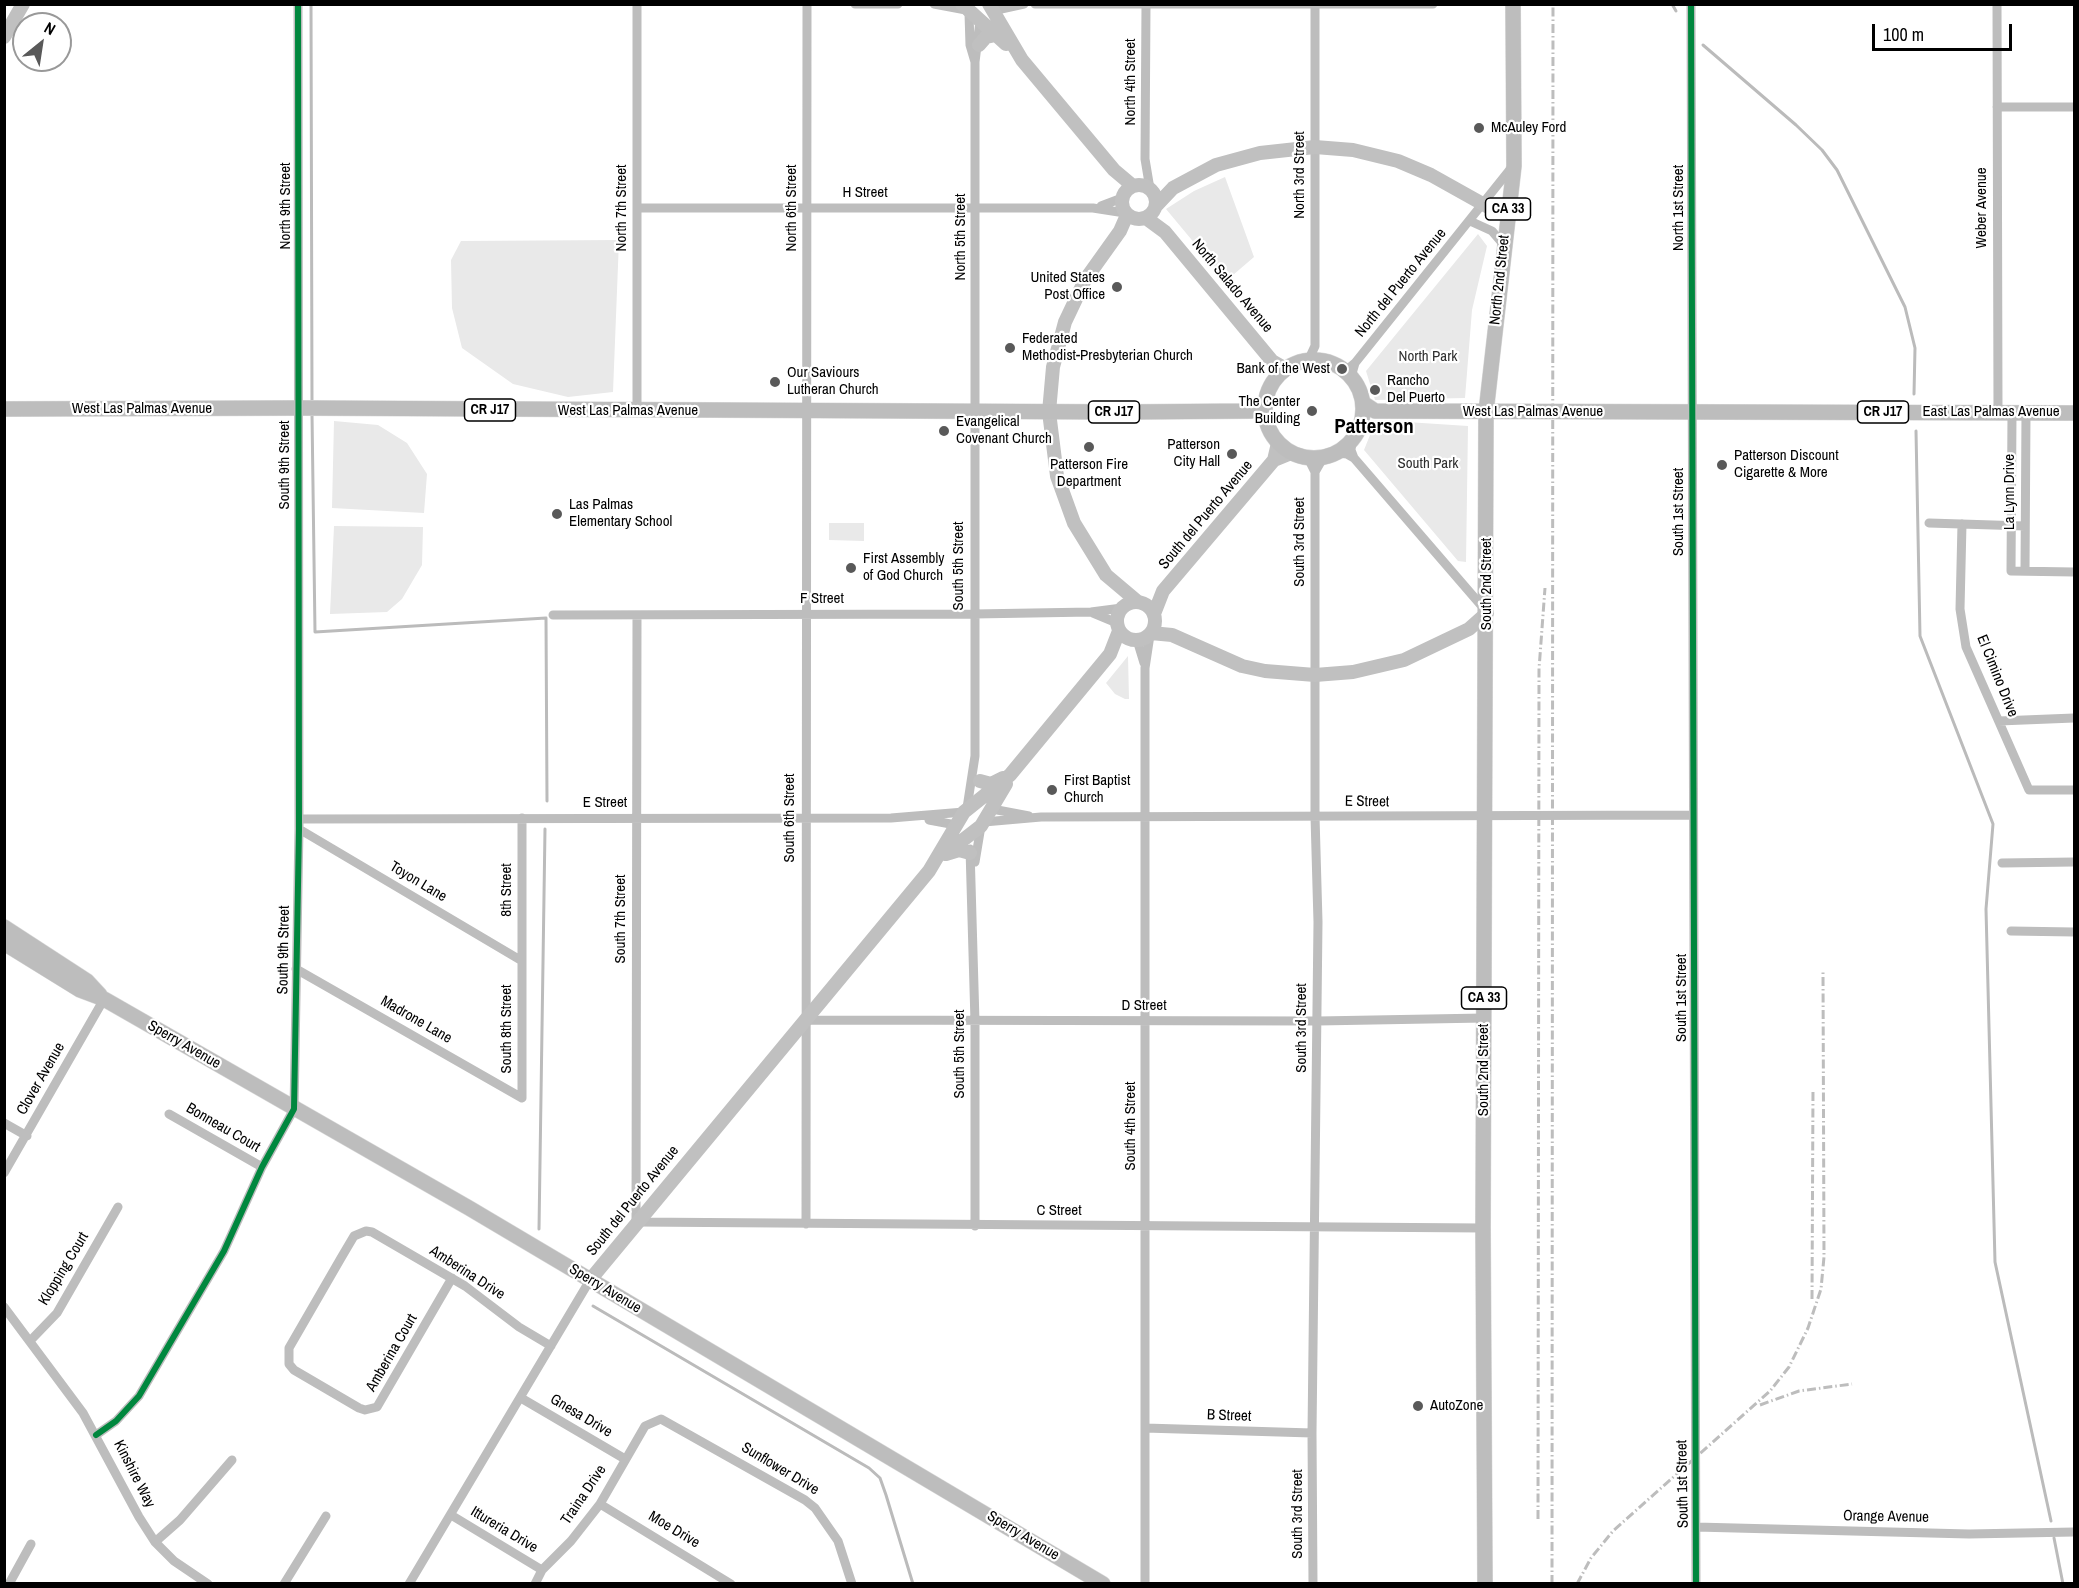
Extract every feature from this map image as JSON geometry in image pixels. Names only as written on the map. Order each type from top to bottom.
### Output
[{"type":"main road","name":"North 2nd Street","points":[[1486,412],[1514,166],[1513,4]]},
{"type":"main road","points":[[1315,361],[1349,370],[1366,411],[1352,441],[1322,456],[1291,453],[1278,443],[1258,407],[1281,374],[1315,361]]},
{"type":"main road","name":"West Las Palmas Avenue","points":[[4,409],[300,408],[637,412],[1049,412],[1258,407]]},
{"type":"main road","name":"West Las Palmas Avenue","points":[[1366,411],[1691,412]]},
{"type":"main road","name":"South 2nd Street","points":[[1485,1584],[1483,1228],[1486,412]]},
{"type":"main road","name":"East Las Palmas Avenue","points":[[1691,412],[2074,413]]},
{"type":"main road","name":"Sperry Avenue","points":[[4,927],[87,981],[104,999]]},
{"type":"main road","name":"Sperry Avenue","points":[[4,943],[80,990],[104,999],[590,1280],[1102,1584]]},
{"type":"street","points":[[4,37],[23,4]]},
{"type":"street","name":"North 9th Street","points":[[298,4],[300,408]]},
{"type":"street","name":"North 7th Street","points":[[637,4],[637,412]]},
{"type":"street","name":"North 6th Street","points":[[807,4],[807,412]]},
{"type":"street","points":[[855,4],[897,4]]},
{"type":"street","points":[[934,4],[979,13],[1024,4]]},
{"type":"street","points":[[1035,4],[1432,4]]},
{"type":"street","name":"North 1st Street","points":[[1691,4],[1691,412]]},
{"type":"street","name":"Weber Avenue","points":[[1997,4],[1997,107],[2012,412]]},
{"type":"street","name":"North 4th Street","points":[[1146,5],[1145,159],[1151,190]]},
{"type":"street","name":"North 3rd Street","points":[[1315,5],[1315,361]]},
{"type":"street","points":[[979,13],[996,35],[1022,60]]},
{"type":"street","points":[[979,13],[1022,60],[1114,170],[1134,185],[1151,190],[1173,188]]},
{"type":"street","name":"North 5th Street","points":[[976,412],[975,62],[979,45],[979,13]]},
{"type":"street","name":"North 5th Street","points":[[975,62],[970,45],[979,13]]},
{"type":"street","points":[[979,45],[986,38],[996,35]]},
{"type":"street","points":[[1997,107],[2074,107]]},
{"type":"street","points":[[1117,236],[1149,213],[1173,188],[1208,169],[1242,157],[1278,149],[1315,147],[1353,150],[1398,161],[1431,175],[1484,204],[1508,212]]},
{"type":"street","name":"North 4th Street","points":[[1134,185],[1145,159]]},
{"type":"street","name":"North del Puerto Avenue","points":[[1349,370],[1514,166]]},
{"type":"street","points":[[1114,170],[1120,182],[1126,214],[1117,236],[1090,272],[1065,322],[1053,367],[1049,412],[1053,453],[1066,503],[1085,544],[1140,624]]},
{"type":"street","points":[[1122,197],[1134,185]]},
{"type":"street","name":"North Salado Avenue","points":[[1151,190],[1149,213],[1281,374]]},
{"type":"street","name":"H Street","points":[[1093,208],[1122,197]]},
{"type":"street","name":"H Street","points":[[637,208],[1093,208],[1126,214]]},
{"type":"street","points":[[1126,214],[1149,213]]},
{"type":"street","points":[[1470,221],[1491,231],[1504,245]]},
{"type":"street","name":"South 9th Street","points":[[96,1435],[117,1421],[139,1396],[224,1251],[262,1167],[294,1108],[299,824],[300,408]]},
{"type":"street","name":"South 6th Street","points":[[806,1224],[804,1020],[807,412]]},
{"type":"street","name":"South 5th Street","points":[[966,810],[975,756],[976,412]]},
{"type":"street","name":"South 1st Street","points":[[1691,412],[1696,1584]]},
{"type":"street","name":"La Lynn Drive","points":[[2012,412],[2025,526],[2025,571],[2011,571],[2012,412]]},
{"type":"street","points":[[1352,441],[1351,450],[1354,458]]},
{"type":"street","name":"South del Puerto Avenue","points":[[409,1584],[590,1280],[929,871],[944,855],[982,824],[988,803],[1110,654],[1140,624],[1163,591],[1274,460],[1278,443]]},
{"type":"street","name":"South del Puerto Avenue","points":[[1274,460],[1291,453]]},
{"type":"street","points":[[1112,581],[1122,608],[1140,624],[1242,666],[1265,671],[1315,675],[1353,672],[1404,660],[1468,629],[1487,613],[1354,458],[1347,453],[1322,456]]},
{"type":"street","name":"South 3rd Street","points":[[1313,1584],[1312,1433],[1318,1021],[1315,816],[1315,472],[1322,456]]},
{"type":"street","points":[[1929,523],[2025,526]]},
{"type":"street","name":"El Cimino Drive","points":[[1962,524],[1960,609],[1966,647],[2029,790],[2074,790]]},
{"type":"street","points":[[2025,571],[2074,572]]},
{"type":"street","name":"F Street","points":[[553,615],[974,614],[1091,612],[1122,608]]},
{"type":"street","name":"F Street","points":[[1091,612],[1140,624]]},
{"type":"street","name":"South 7th Street","points":[[636,1222],[637,615]]},
{"type":"street","name":"South 4th Street","points":[[1140,624],[1145,668],[1146,817],[1144,1584]]},
{"type":"street","name":"South 4th Street","points":[[1140,624],[1145,668]]},
{"type":"street","points":[[1999,721],[2074,718]]},
{"type":"street","name":"South 5th Street","points":[[975,756],[980,781],[988,803]]},
{"type":"street","points":[[980,781],[991,784],[1013,771]]},
{"type":"street","name":"E Street","points":[[988,803],[1041,817]]},
{"type":"street","name":"South del Puerto Avenue","points":[[929,871],[966,810],[988,803]]},
{"type":"street","name":"E Street","points":[[299,824],[522,818],[911,817],[966,810]]},
{"type":"street","name":"E Street","points":[[982,824],[1041,817],[1484,818],[1693,815]]},
{"type":"street","name":"E Street","points":[[911,817],[956,826]]},
{"type":"street","name":"8th Street","points":[[522,818],[522,961]]},
{"type":"street","name":"Toyon Lane","points":[[299,824],[522,961]]},
{"type":"street","name":"South 5th Street","points":[[973,882],[982,824]]},
{"type":"street","points":[[956,826],[967,835]]},
{"type":"street","name":"South 5th Street","points":[[967,835],[973,882],[975,1226]]},
{"type":"street","points":[[944,855],[959,850],[970,853]]},
{"type":"street","points":[[2002,863],[2074,862]]},
{"type":"street","points":[[2011,931],[2074,932]]},
{"type":"street","name":"South 8th Street","points":[[522,961],[522,1098]]},
{"type":"street","name":"Madrone Lane","points":[[296,969],[522,1098]]},
{"type":"street","name":"Clover Avenue","points":[[4,1173],[104,999]]},
{"type":"street","name":"D Street","points":[[804,1020],[1318,1021],[1484,1018]]},
{"type":"street","name":"Bonneau Court","points":[[169,1114],[262,1167]]},
{"type":"street","points":[[4,1123],[27,1136]]},
{"type":"street","name":"Klopping Court","points":[[30,1341],[57,1312],[118,1208]]},
{"type":"street","name":"C Street","points":[[636,1222],[1483,1228]]},
{"type":"street","name":"Amberina Drive","points":[[363,1231],[372,1232],[452,1278],[483,1298],[519,1327],[551,1346]]},
{"type":"street","name":"Amberina Court","points":[[363,1231],[354,1236],[289,1348],[288,1357],[294,1370],[358,1408],[371,1410],[380,1405],[452,1278]]},
{"type":"street","name":"Kinshire Way","points":[[4,1307],[96,1435],[139,1517],[155,1542],[174,1561],[208,1584]]},
{"type":"street","name":"Gnesa Drive","points":[[521,1398],[626,1459]]},
{"type":"street","name":"Traina Drive","points":[[535,1584],[542,1570],[571,1541],[600,1504],[645,1426],[654,1420]]},
{"type":"street","name":"Sunflower Drive","points":[[654,1420],[668,1421],[815,1508],[838,1541],[852,1584]]},
{"type":"street","name":"B Street","points":[[1145,1428],[1312,1433]]},
{"type":"street","points":[[155,1542],[180,1521],[232,1460]]},
{"type":"street","name":"Moe Drive","points":[[600,1504],[731,1584]]},
{"type":"street","name":"Ittureria Drive","points":[[451,1515],[542,1570]]},
{"type":"street","points":[[284,1584],[326,1516]]},
{"type":"street","name":"Orange Avenue","points":[[1696,1527],[1969,1534],[2074,1532]]},
{"type":"street","points":[[6,1583],[31,1544]]},
{"type":"green space","points":[[1225,177],[1254,257],[1226,281],[1166,209],[1194,191]]},
{"type":"green space","name":"North Park","points":[[1478,234],[1487,246],[1472,310],[1465,398],[1375,400],[1366,371]]},
{"type":"green space","points":[[619,240],[613,392],[568,397],[513,384],[462,348],[452,308],[451,260],[461,241]]},
{"type":"green space","name":"South Park","points":[[1376,420],[1468,426],[1466,562],[1458,561],[1364,450]]},
{"type":"green space","points":[[334,421],[378,425],[407,443],[427,474],[424,513],[332,508]]},
{"type":"green space","points":[[829,523],[864,523],[864,541],[829,540]]},
{"type":"green space","points":[[334,526],[423,527],[422,565],[402,599],[387,612],[330,614]]},
{"type":"green space","points":[[1128,656],[1129,699],[1125,699],[1115,694],[1106,683]]},
{"type":"waterway","points":[[311,4],[312,404]]},
{"type":"waterway","points":[[1672,4],[1676,11]]},
{"type":"waterway","points":[[1703,45],[1796,125],[1822,150],[1837,170],[1905,307],[1915,348],[1914,394]]},
{"type":"waterway","points":[[312,414],[315,632],[546,618],[547,801]]},
{"type":"waterway","points":[[1916,431],[1920,636],[1993,824],[1986,909],[1995,1262],[2051,1521]]},
{"type":"waterway","points":[[539,1229],[545,829]]},
{"type":"waterway","points":[[593,1306],[869,1468],[880,1478],[913,1584]]},
{"type":"waterway","points":[[2054,1538],[2063,1584]]},
{"type":"railway","points":[[1552,1584],[1553,4]]},
{"type":"railway","points":[[1538,1519],[1539,669],[1545,588]]},
{"type":"railway","points":[[1577,1584],[1591,1558],[1613,1531],[1770,1391],[1789,1367],[1808,1328],[1821,1289],[1824,1257],[1823,971]]},
{"type":"railway","points":[[1812,1299],[1813,1089]]},
{"type":"railway","points":[[1760,1405],[1799,1391],[1852,1384]]},
{"type":"cycle path","points":[[96,1435],[116,1421],[139,1396],[224,1251],[262,1167],[294,1109],[299,829],[298,4]]},
{"type":"cycle path","points":[[1691,4],[1696,1584]]},
{"type":"place","name":"McAuley Ford","points":[[1479,128]]},
{"type":"place","name":"United States Post Office","points":[[1117,287]]},
{"type":"place","name":"Federated Methodist-Presbyterian Church","points":[[1010,348]]},
{"type":"place","name":"Bank of the West","points":[[1342,369]]},
{"type":"place","name":"Our Saviours Lutheran Church","points":[[775,382]]},
{"type":"place","name":"Rancho Del Puerto","points":[[1375,390]]},
{"type":"place","name":"The Center Building","points":[[1312,411]]},
{"type":"place","name":"Evangelical Covenant Church","points":[[944,431]]},
{"type":"place","name":"Patterson Fire Department","points":[[1089,447]]},
{"type":"place","name":"Patterson City Hall","points":[[1232,454]]},
{"type":"place","name":"Patterson Discount Cigarette & More","points":[[1722,465]]},
{"type":"place","name":"Las Palmas Elementary School","points":[[557,514]]},
{"type":"place","name":"First Assembly of God Church","points":[[851,568]]},
{"type":"place","name":"First Baptist Church","points":[[1052,790]]},
{"type":"place","name":"AutoZone","points":[[1418,1406]]},
{"type":"district","name":"Patterson","points":[[1374,427]]}]
